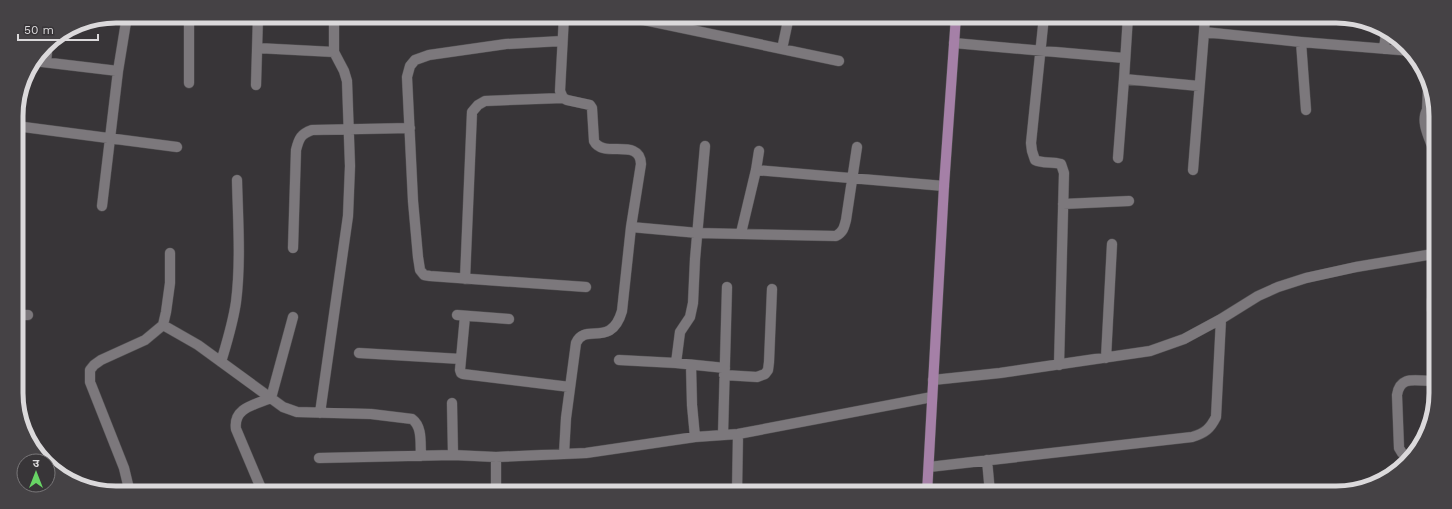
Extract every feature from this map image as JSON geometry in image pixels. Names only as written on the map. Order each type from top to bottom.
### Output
[{"type":"main road","points":[[928,486],[944,186],[955,23]]},
{"type":"street","points":[[102,206],[118,70],[126,23]]},
{"type":"street","points":[[189,23],[189,83]]},
{"type":"street","points":[[256,85],[258,23]]},
{"type":"street","points":[[320,414],[348,216],[350,166],[347,81],[344,70],[334,52],[334,23]]},
{"type":"street","points":[[563,23],[560,91],[563,98]]},
{"type":"street","points":[[681,23],[782,49],[839,61]]},
{"type":"street","points":[[782,49],[788,23]]},
{"type":"street","points":[[1043,23],[1032,136],[1032,151],[1035,160],[1061,164],[1064,173],[1059,365]]},
{"type":"street","points":[[1118,158],[1127,23]]},
{"type":"street","points":[[1193,170],[1205,23]]},
{"type":"street","points":[[1204,32],[1403,51]]},
{"type":"street","points":[[1384,49],[1386,37]]},
{"type":"street","points":[[562,41],[506,44],[429,54],[415,60],[410,66],[407,77],[413,201],[420,270],[424,275],[586,287]]},
{"type":"street","points":[[1301,42],[1306,110]]},
{"type":"street","points":[[954,43],[1124,58]]},
{"type":"street","points":[[257,48],[334,52]]},
{"type":"street","points":[[46,62],[47,53]]},
{"type":"street","points":[[40,62],[118,70]]},
{"type":"street","points":[[1124,79],[1199,86]]},
{"type":"street","points":[[465,279],[472,112],[478,105],[485,101],[563,98],[590,105],[592,108],[594,141],[596,146],[601,148],[633,151],[640,157],[641,164],[631,227],[622,312],[615,327],[608,332],[584,334],[579,337],[576,343],[566,418],[564,454]]},
{"type":"street","points":[[1429,111],[1425,114],[1424,124],[1429,138]]},
{"type":"street","points":[[23,127],[110,137],[176,147]]},
{"type":"street","points":[[293,248],[296,150],[299,138],[304,133],[312,130],[348,128],[410,128]]},
{"type":"street","points":[[676,363],[680,332],[690,317],[693,303],[705,146]]},
{"type":"street","points":[[631,227],[698,233],[836,236],[844,229],[857,147]]},
{"type":"street","points":[[741,233],[759,151]]},
{"type":"street","points":[[756,170],[944,186]]},
{"type":"street","points":[[221,362],[230,333],[236,302],[238,266],[237,180]]},
{"type":"street","points":[[1064,204],[1129,201]]},
{"type":"street","points":[[1106,358],[1112,244]]},
{"type":"street","points":[[128,486],[124,468],[90,382],[90,370],[101,360],[145,340],[163,325],[170,283],[170,253]]},
{"type":"street","points":[[933,380],[1000,373],[1150,351],[1184,339],[1221,319],[1258,296],[1278,287],[1306,278],[1356,267],[1429,255]]},
{"type":"street","points":[[723,435],[727,287]]},
{"type":"street","points":[[619,360],[676,363],[757,377],[765,374],[768,370],[772,289]]},
{"type":"street","points":[[509,319],[461,316],[461,373],[570,387]]},
{"type":"street","points":[[271,398],[293,317]]},
{"type":"street","points":[[929,467],[1192,437],[1202,434],[1211,428],[1216,417],[1221,319]]},
{"type":"street","points":[[163,325],[198,345],[283,407],[297,412],[320,414],[371,414],[412,419],[420,431],[421,456]]},
{"type":"street","points":[[360,353],[461,359]]},
{"type":"street","points":[[691,365],[692,406],[695,437]]},
{"type":"street","points":[[1405,455],[1402,454],[1399,448],[1398,387],[1401,383],[1406,381],[1429,381]]},
{"type":"street","points":[[319,458],[453,455],[496,457],[586,453],[695,437],[738,434],[932,397]]},
{"type":"street","points":[[260,486],[236,430],[234,421],[238,414],[248,407],[271,398]]},
{"type":"street","points":[[452,403],[453,455]]},
{"type":"street","points":[[737,486],[738,434]]},
{"type":"street","points":[[496,457],[496,486]]},
{"type":"street","points":[[987,460],[989,486]]}]
